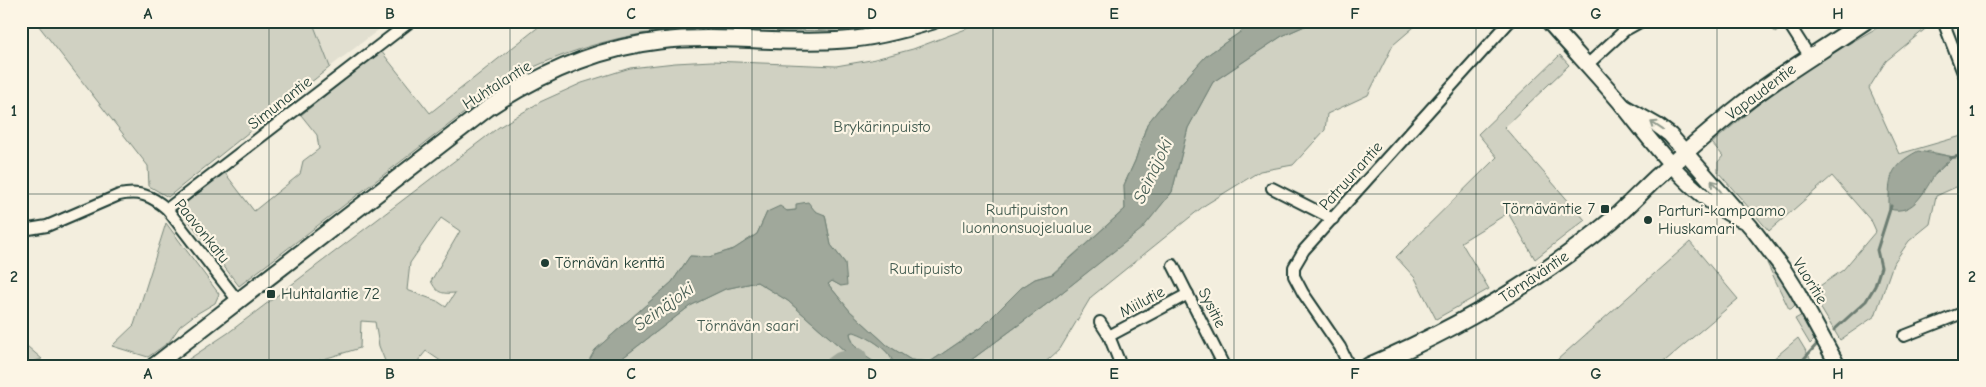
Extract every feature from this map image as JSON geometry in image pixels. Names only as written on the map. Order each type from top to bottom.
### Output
[{"type":"main road","name":"Huhtalantie","points":[[154,366],[488,108],[546,74],[590,56],[632,45],[689,38],[812,42],[845,40],[875,36],[933,21]]},
{"type":"main road","name":"Vapaudentie","points":[[1680,158],[1739,107],[1865,21]]},
{"type":"main road","name":"Vapaudentie","points":[[1847,33],[1872,21]]},
{"type":"main road","name":"Törnäväntie","points":[[1369,366],[1404,351],[1461,322],[1544,271],[1613,219],[1680,158]]},
{"type":"street","name":"Simunantie","points":[[167,209],[411,21]]},
{"type":"street","name":"Patruunantie","points":[[1349,366],[1340,347],[1303,293],[1294,276],[1294,267],[1299,256],[1510,21]]},
{"type":"street","name":"Vuoritie","points":[[1548,21],[1623,106],[1652,144],[1680,158],[1705,199],[1725,212],[1745,221],[1796,289],[1838,366]]},
{"type":"street","points":[[1587,65],[1616,37],[1642,21]]},
{"type":"street","points":[[1787,21],[1810,57]]},
{"type":"street","points":[[1943,21],[1964,73]]},
{"type":"street","points":[[1272,188],[1333,219]]},
{"type":"street","name":"Paavonkatu","points":[[21,224],[29,229],[47,226],[94,204],[119,195],[131,192],[143,193],[155,199],[167,209],[238,301]]},
{"type":"street","name":"Sysitie","points":[[1173,265],[1224,366]]},
{"type":"street","name":"Miilutie","points":[[1110,336],[1188,294]]},
{"type":"street","points":[[1904,336],[1965,312]]},
{"type":"street","points":[[1100,322],[1110,336],[1121,366]]},
{"type":"shaded area","points":[[312,21],[390,21],[330,67]]},
{"type":"green space","points":[[35,21],[312,21],[330,67],[168,197],[149,186],[148,166]]},
{"type":"green space","points":[[546,21],[892,21],[840,30],[710,28],[646,33],[607,41],[552,59],[494,90],[239,286],[179,208],[225,173],[254,211],[300,174],[303,161],[319,149],[317,135],[301,115],[381,51],[430,113]]},
{"type":"green space","points":[[987,21],[1256,21],[1206,56],[1147,124],[1135,161],[1124,185],[1125,209],[1052,274],[1035,279],[1021,288],[983,326],[930,362],[911,360],[887,345],[850,311],[828,284],[832,281],[841,286],[845,263],[831,245],[825,215],[797,210],[767,212],[757,234],[734,249],[709,257],[690,256],[672,282],[595,350],[586,366],[448,366],[426,351],[414,366],[387,366],[379,346],[375,322],[361,321],[360,348],[301,366],[180,365],[228,333],[499,127],[540,102],[582,83],[630,68],[675,63],[712,61],[836,66],[871,60],[913,49]],"holes":[[[441,218],[460,231],[431,281],[440,292],[455,293],[446,307],[437,301],[407,290],[410,263]]]},
{"type":"green space","points":[[1316,21],[1421,21],[1393,45],[1368,95],[1327,114],[1325,130],[1293,165],[1260,171],[1205,205],[1091,297],[1060,349],[1041,366],[963,366],[1055,298],[1142,228],[1172,192],[1188,128],[1213,82],[1282,36]]},
{"type":"green space","points":[[1767,21],[1784,21],[1786,25],[1775,33]]},
{"type":"green space","points":[[1889,21],[1935,21],[1886,61],[1869,88],[1899,154],[1965,135],[1965,183],[1936,196],[1930,224],[1909,241],[1893,264],[1875,316],[1840,340],[1811,292],[1843,270],[1876,231],[1872,222],[1832,176],[1769,231],[1718,172],[1718,162],[1723,156],[1712,143],[1762,101],[1815,63]],"holes":[[[1927,151],[1953,157],[1935,175]]]},
{"type":"green space","points":[[1560,55],[1569,65],[1504,127],[1585,220],[1535,259],[1508,213],[1461,242],[1489,289],[1436,319],[1415,278],[1396,257],[1497,157],[1478,134]]},
{"type":"green space","points":[[166,223],[219,294],[215,303],[180,326],[169,342],[148,357],[112,346],[134,325]]},
{"type":"green space","points":[[1690,242],[1738,299],[1659,366],[1558,366],[1557,360]]},
{"type":"green space","points":[[1768,260],[1796,302],[1791,309],[1789,309],[1767,263]]},
{"type":"green space","name":"Törnävän saari","points":[[757,282],[788,301],[846,352],[843,360],[846,366],[616,366],[621,359],[690,306],[725,289]]},
{"type":"green space","points":[[1802,315],[1817,337],[1810,344],[1795,319]]},
{"type":"green space","points":[[854,331],[871,340],[887,352],[893,362],[891,366],[877,363],[865,356],[852,340],[850,333]]},
{"type":"green space","points":[[1798,338],[1815,366],[1765,366]]},
{"type":"green space","points":[[21,341],[42,359],[21,365]]},
{"type":"water","name":"Seinäjoki","points":[[1256,21],[1316,21],[1282,36],[1213,82],[1188,128],[1172,192],[1142,229],[1055,298],[963,366],[891,366],[893,362],[887,352],[871,340],[854,332],[850,333],[851,339],[857,349],[866,357],[882,366],[846,366],[843,361],[846,352],[788,301],[757,282],[725,289],[690,306],[621,359],[616,366],[586,366],[595,350],[672,282],[690,256],[709,257],[734,249],[757,234],[767,212],[780,206],[787,211],[796,210],[796,204],[808,202],[815,211],[825,215],[831,245],[845,263],[847,285],[841,286],[832,281],[828,284],[850,311],[887,345],[911,360],[930,362],[983,326],[1021,288],[1035,279],[1053,274],[1125,209],[1124,185],[1135,161],[1147,124],[1206,56]]},
{"type":"water","points":[[1918,151],[1954,157],[1936,173],[1923,194],[1912,205],[1906,209],[1889,209],[1889,189],[1892,174],[1901,162]]},
{"type":"waterway","points":[[1950,158],[1965,155]]},
{"type":"waterway","points":[[1834,330],[1866,301],[1875,286],[1881,267],[1877,250],[1891,206]]},
{"type":"waterway","points":[[1799,366],[1818,343]]},
{"type":"waterway","points":[[833,366],[840,361],[858,357]]},
{"type":"place","name":"Törnäväntie 7","points":[[1605,209]]},
{"type":"place","name":"Parturi-kampaamo Hiuskamari","points":[[1648,220]]},
{"type":"place","name":"Törnävän kenttä","points":[[545,263]]},
{"type":"place","name":"Huhtalantie 72","points":[[271,294]]},
{"type":"park label","name":"Brykärinpuisto","points":[[882,127]]},
{"type":"park label","name":"Ruutipuiston luonnonsuojelualue","points":[[1027,219]]},
{"type":"park label","name":"Ruutipuisto","points":[[926,269]]}]
